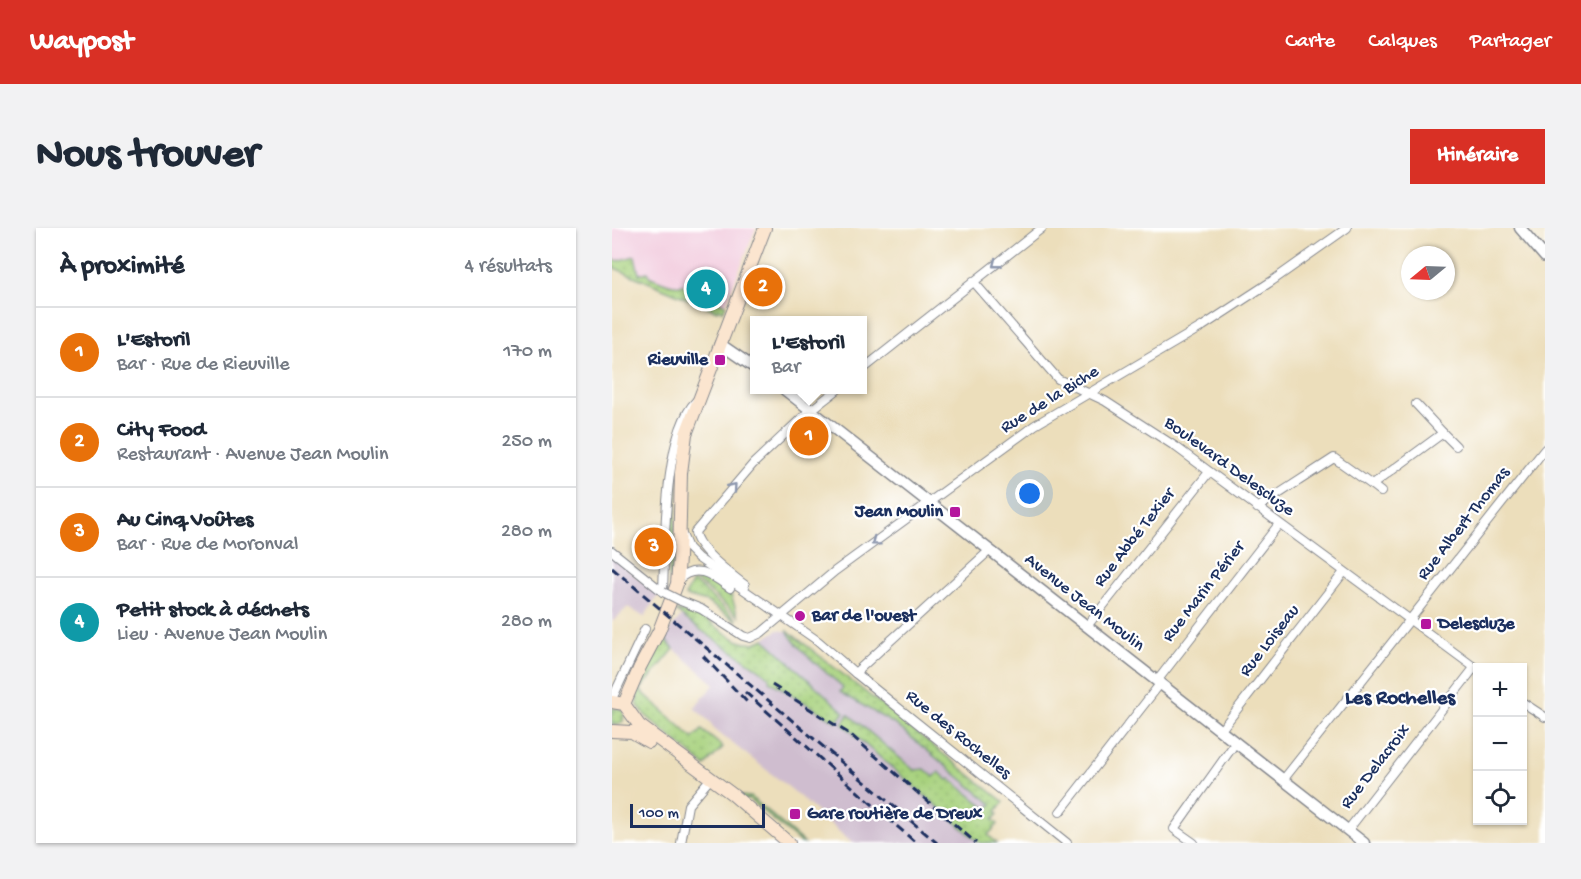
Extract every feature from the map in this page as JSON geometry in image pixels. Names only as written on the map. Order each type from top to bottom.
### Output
[{"type":"main road","points":[[617,730],[628,724],[620,705],[660,631],[678,580],[682,453],[686,434],[765,228]]},
{"type":"main road","points":[[620,705],[639,725],[709,781]]},
{"type":"main road","points":[[617,730],[642,737],[709,781],[756,815],[789,843]]},
{"type":"street","points":[[867,366],[1042,228]]},
{"type":"street","name":"Rue de la Biche","points":[[663,592],[692,604],[737,633],[747,637],[757,635],[780,618],[805,594],[1035,425],[1223,313],[1347,228]]},
{"type":"street","points":[[1520,228],[1545,257]]},
{"type":"street","name":"Boulevard Delescluze","points":[[973,281],[1058,379],[1105,401],[1149,430],[1473,667]]},
{"type":"street","points":[[720,344],[750,365]]},
{"type":"street","name":"Avenue Jean Moulin","points":[[790,394],[926,504],[1088,625],[1158,683],[1364,843]]},
{"type":"street","points":[[812,410],[832,394]]},
{"type":"street","points":[[663,592],[670,471],[686,413],[699,399]]},
{"type":"street","points":[[1416,404],[1456,446]]},
{"type":"street","name":"Rue des Rochelles","points":[[780,618],[705,550],[696,540],[695,532],[753,464],[812,410]]},
{"type":"street","points":[[1372,485],[1443,433]]},
{"type":"street","name":"Rue Albert Thomas","points":[[1283,780],[1545,449]]},
{"type":"street","points":[[1257,508],[1334,458],[1381,492]]},
{"type":"street","name":"Rue Abbé Texier","points":[[1088,625],[1209,472]]},
{"type":"street","name":"Rue Marin Périer","points":[[1060,812],[1279,524]]},
{"type":"street","name":"Rue des Rochelles","points":[[680,530],[688,548],[698,558],[820,649],[831,652],[1066,843]]},
{"type":"street","points":[[855,673],[990,550]]},
{"type":"street","points":[[612,551],[663,592]]},
{"type":"street","name":"Rue des Rochelles","points":[[678,580],[692,571],[703,571],[780,618]]},
{"type":"street","name":"Rue Loiseau","points":[[1221,730],[1344,572]]},
{"type":"street","points":[[620,705],[645,630]]},
{"type":"street","name":"Rue Delacroix","points":[[1348,830],[1473,673]]},
{"type":"street","points":[[1527,705],[1545,717]]},
{"type":"street","points":[[1194,843],[1174,829],[1236,742]]},
{"type":"street","points":[[681,843],[688,805],[709,781]]},
{"type":"shaded area","points":[[612,228],[756,228],[723,311],[719,309],[717,311],[612,267]]},
{"type":"shaded area","points":[[612,556],[659,595],[644,617],[628,607],[612,622]]},
{"type":"shaded area","points":[[676,611],[695,614],[736,640],[748,644],[757,643],[778,630],[790,632],[1004,802],[996,811],[998,814],[993,820],[998,824],[988,835],[997,843],[852,843],[791,789],[714,729],[710,722],[694,708],[715,684],[667,643],[665,635],[682,616]]},
{"type":"green space","points":[[635,256],[639,274],[648,272],[649,276],[673,285],[698,283],[701,297],[711,296],[726,305],[723,311],[719,309],[717,311],[612,267],[612,259],[617,261]]},
{"type":"green space","points":[[679,446],[672,583],[669,576],[671,511]]},
{"type":"green space","points":[[698,577],[709,580],[731,595],[738,616],[697,581]]},
{"type":"green space","points":[[693,581],[736,621],[707,602],[685,596]]},
{"type":"green space","points":[[676,611],[693,613],[704,618],[737,640],[746,643],[755,643],[764,639],[844,712],[837,722],[769,681],[770,678]]},
{"type":"green space","points":[[787,630],[1004,802],[996,811],[998,814],[993,820],[998,824],[988,835],[997,843],[980,843],[842,724],[848,714],[914,770],[925,769],[934,777],[939,772],[987,809],[992,804],[896,725],[840,692],[843,687],[804,652]]},
{"type":"green space","points":[[665,635],[667,642],[674,649],[640,690],[693,738],[702,730],[723,747],[705,766],[645,715],[637,704],[637,690]]},
{"type":"green space","points":[[612,709],[621,709],[624,713],[623,721],[618,725],[612,724]]},
{"type":"green space","points":[[740,796],[751,797],[804,843],[801,843],[749,799],[744,800]]},
{"type":"railway","points":[[612,568],[937,843]]},
{"type":"railway","points":[[703,656],[748,703]]},
{"type":"railway","points":[[772,685],[851,735],[976,843]]},
{"type":"railway","points":[[745,692],[916,843]]},
{"type":"place","name":"City Food","points":[[763,287]]},
{"type":"place","name":"Petit stock à déchets","points":[[706,289]]},
{"type":"place","name":"Rieuville","points":[[720,360]]},
{"type":"place","name":"L'Estoril","points":[[809,436]]},
{"type":"place","name":"Jean Moulin","points":[[955,512]]},
{"type":"place","name":"Au Cinq Voûtes","points":[[654,547]]},
{"type":"place","name":"Bar de l'ouest","points":[[800,616]]},
{"type":"place","name":"Delescluze","points":[[1426,624]]},
{"type":"place","name":"Gare routière de Dreux","points":[[795,814]]},
{"type":"district","name":"Les Rochelles","points":[[1400,699]]}]
